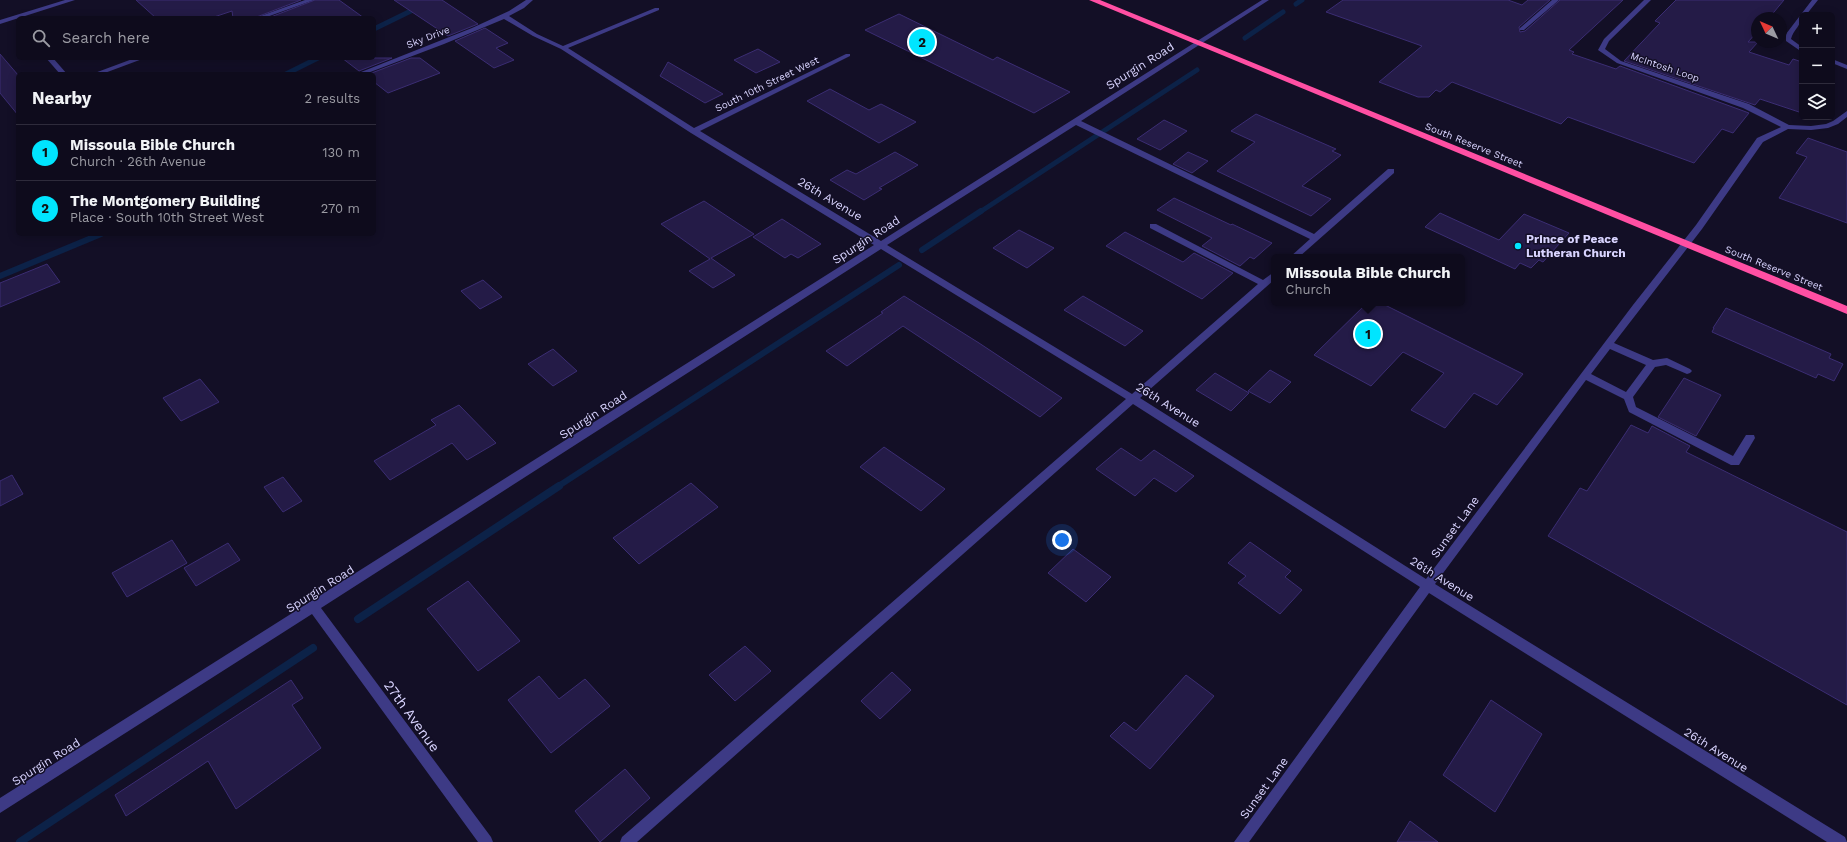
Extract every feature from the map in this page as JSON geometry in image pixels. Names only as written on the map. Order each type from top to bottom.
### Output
[{"type":"highway","name":"South Reserve Street","points":[[1093,0],[1847,310]]},
{"type":"street","points":[[20,16],[72,0]]},
{"type":"street","points":[[264,16],[311,0]]},
{"type":"street","points":[[504,16],[526,4],[530,0]]},
{"type":"street","name":"Spurgin Road","points":[[0,806],[1200,44],[1266,0]]},
{"type":"street","points":[[1522,29],[1556,0]]},
{"type":"street","name":"McIntosh Loop","points":[[1648,0],[1606,40],[1601,50],[1619,62],[1746,106],[1787,127],[1818,128],[1843,119],[1847,114]]},
{"type":"street","points":[[1806,12],[1815,0]]},
{"type":"street","points":[[563,48],[657,9]]},
{"type":"street","name":"26th Avenue","points":[[504,16],[535,35],[563,48],[694,131],[1133,399],[1428,586],[1840,842]]},
{"type":"street","name":"Sky Drive","points":[[364,72],[473,30],[504,16]]},
{"type":"street","points":[[0,22],[16,17]]},
{"type":"street","points":[[13,18],[16,22]]},
{"type":"street","points":[[1799,21],[1789,34],[1788,40],[1799,48]]},
{"type":"street","name":"South 10th Street West","points":[[694,131],[848,55]]},
{"type":"street","points":[[51,60],[62,72]]},
{"type":"street","points":[[101,72],[136,60]]},
{"type":"street","points":[[1835,62],[1847,67]]},
{"type":"street","points":[[1076,122],[1315,238]]},
{"type":"street","name":"McIntosh Loop","points":[[1636,307],[1719,200],[1760,140],[1787,127]]},
{"type":"street","points":[[1297,254],[1391,171]]},
{"type":"street","points":[[1152,226],[1264,284]]},
{"type":"street","points":[[627,842],[1271,278]]},
{"type":"street","name":"Sunset Lane","points":[[1241,842],[1428,586],[1636,307]]},
{"type":"street","points":[[1608,344],[1652,364],[1667,361],[1687,371]]},
{"type":"street","points":[[1628,397],[1652,364]]},
{"type":"street","points":[[1585,375],[1628,397],[1632,409],[1735,462],[1750,438]]},
{"type":"street","name":"27th Avenue","points":[[314,608],[486,842]]},
{"type":"building","points":[[136,0],[301,0],[259,16],[233,16],[232,11],[217,16],[154,16]]},
{"type":"building","points":[[315,0],[339,0],[361,16],[273,16]]},
{"type":"building","points":[[394,0],[442,0],[478,24],[448,36]]},
{"type":"building","points":[[1343,0],[1508,0],[1522,5],[1528,0],[1550,0],[1519,27],[1520,32],[1525,31],[1560,0],[1623,0],[1569,50],[1574,52],[1572,54],[1616,69],[1620,66],[1749,113],[1733,133],[1722,129],[1694,163],[1568,117],[1561,124],[1452,82],[1440,92],[1436,90],[1429,97],[1418,97],[1379,82],[1422,46],[1326,12]]},
{"type":"building","points":[[1676,0],[1784,0],[1774,12],[1751,12],[1751,39],[1748,42],[1751,42],[1751,48],[1753,48],[1749,52],[1789,65],[1793,59],[1799,61],[1799,112],[1760,99],[1755,105],[1624,61],[1660,23],[1655,21]]},
{"type":"building","points":[[899,14],[993,60],[997,57],[1070,92],[1034,113],[865,30]]},
{"type":"building","points":[[485,28],[508,43],[496,48],[514,60],[494,68],[455,41]]},
{"type":"building","points":[[758,49],[780,62],[756,73],[734,60]]},
{"type":"building","points":[[0,54],[16,73],[16,113],[0,93]]},
{"type":"building","points":[[376,58],[392,58],[359,71],[345,60],[376,60]]},
{"type":"building","points":[[411,58],[420,58],[440,73],[388,93],[376,84],[376,72],[374,72]]},
{"type":"building","points":[[668,62],[723,94],[705,103],[660,76]]},
{"type":"building","points":[[830,89],[869,110],[881,104],[916,122],[879,143],[807,101]]},
{"type":"building","points":[[1256,114],[1336,149],[1332,151],[1341,155],[1302,186],[1331,199],[1311,216],[1217,171],[1255,142],[1231,131]]},
{"type":"building","points":[[1164,120],[1187,131],[1160,150],[1137,139]]},
{"type":"building","points":[[1808,138],[1847,152],[1847,223],[1779,198],[1807,157],[1796,153]]},
{"type":"building","points":[[895,152],[918,165],[879,188],[882,189],[864,200],[830,180],[847,170],[856,174]]},
{"type":"building","points":[[1188,152],[1208,161],[1192,173],[1173,164]]},
{"type":"building","points":[[1174,198],[1272,243],[1254,259],[1250,257],[1240,266],[1202,246],[1212,238],[1157,210]]},
{"type":"building","points":[[704,201],[754,234],[711,258],[735,275],[713,288],[689,271],[710,259],[661,224]]},
{"type":"building","points":[[1440,213],[1499,240],[1524,214],[1569,233],[1543,262],[1539,260],[1531,268],[1520,263],[1515,269],[1425,227]]},
{"type":"building","points":[[782,219],[821,244],[798,258],[791,254],[785,258],[753,237]]},
{"type":"building","points":[[1019,230],[1054,248],[1027,268],[993,248]]},
{"type":"building","points":[[1125,232],[1183,262],[1194,253],[1233,273],[1202,299],[1106,246]]},
{"type":"building","points":[[47,264],[60,282],[0,307],[0,283]]},
{"type":"building","points":[[483,280],[502,297],[480,309],[461,291]]},
{"type":"building","points":[[904,296],[1062,398],[1040,417],[903,326],[847,366],[826,351],[883,313],[881,312]]},
{"type":"building","points":[[1083,296],[1143,331],[1125,346],[1064,310]]},
{"type":"building","points":[[1364,306],[1387,306],[1523,374],[1497,405],[1474,393],[1445,428],[1411,410],[1444,373],[1403,352],[1371,386],[1314,355]]},
{"type":"building","points":[[1726,308],[1831,354],[1829,358],[1843,364],[1834,381],[1818,374],[1816,378],[1712,332]]},
{"type":"building","points":[[553,349],[577,371],[553,386],[528,364]]},
{"type":"building","points":[[1270,370],[1291,382],[1270,403],[1248,391]]},
{"type":"building","points":[[1215,373],[1249,393],[1231,411],[1196,390]]},
{"type":"building","points":[[1684,378],[1721,395],[1696,436],[1658,417]]},
{"type":"building","points":[[200,379],[219,402],[181,421],[163,398]]},
{"type":"building","points":[[459,405],[496,443],[467,460],[452,443],[390,480],[374,461],[436,425],[431,420]]},
{"type":"building","points":[[1631,425],[1648,433],[1652,426],[1690,446],[1686,452],[1847,532],[1847,705],[1548,536],[1580,488],[1587,491]]},
{"type":"building","points":[[884,447],[945,489],[921,511],[860,467]]},
{"type":"building","points":[[1121,448],[1141,461],[1154,450],[1194,476],[1176,492],[1154,478],[1135,496],[1096,469]]},
{"type":"building","points":[[12,475],[23,494],[0,506],[0,481]]},
{"type":"building","points":[[283,477],[302,501],[283,512],[264,487]]},
{"type":"building","points":[[691,483],[718,507],[639,564],[613,538]]},
{"type":"building","points":[[172,540],[187,563],[127,597],[112,573]]},
{"type":"building","points":[[1250,542],[1291,571],[1285,577],[1302,590],[1280,614],[1238,583],[1246,576],[1228,563]]},
{"type":"building","points":[[228,543],[240,560],[196,586],[184,568]]},
{"type":"building","points":[[1073,549],[1111,577],[1086,602],[1048,573]]},
{"type":"building","points":[[468,581],[520,641],[478,671],[427,609]]},
{"type":"building","points":[[745,646],[771,671],[735,701],[709,675]]},
{"type":"building","points":[[892,672],[911,690],[880,719],[861,701]]},
{"type":"building","points":[[1186,675],[1214,696],[1150,769],[1110,736],[1124,722],[1136,731]]},
{"type":"building","points":[[539,676],[559,699],[585,679],[610,706],[551,753],[508,700]]},
{"type":"building","points":[[291,680],[303,698],[292,705],[321,748],[236,809],[208,761],[126,816],[115,795]]},
{"type":"building","points":[[1491,700],[1542,734],[1495,812],[1443,775]]},
{"type":"building","points":[[625,769],[650,798],[600,842],[575,811]]},
{"type":"building","points":[[1410,821],[1438,842],[1397,842]]},
{"type":"waterway","points":[[1296,4],[1302,0]]},
{"type":"waterway","points":[[376,28],[419,7]]},
{"type":"waterway","points":[[1245,38],[1283,12]]},
{"type":"waterway","points":[[290,72],[314,60]]},
{"type":"waterway","points":[[980,212],[1197,70]]},
{"type":"waterway","points":[[922,250],[981,211]]},
{"type":"waterway","points":[[0,276],[96,236]]},
{"type":"waterway","points":[[557,487],[899,265]]},
{"type":"waterway","points":[[358,619],[559,486]]},
{"type":"waterway","points":[[20,842],[313,648]]},
{"type":"place","name":"The Montgomery Building","points":[[922,42]]},
{"type":"place","name":"Prince of Peace Lutheran Church","points":[[1518,246]]},
{"type":"place","name":"Missoula Bible Church","points":[[1368,334]]}]
